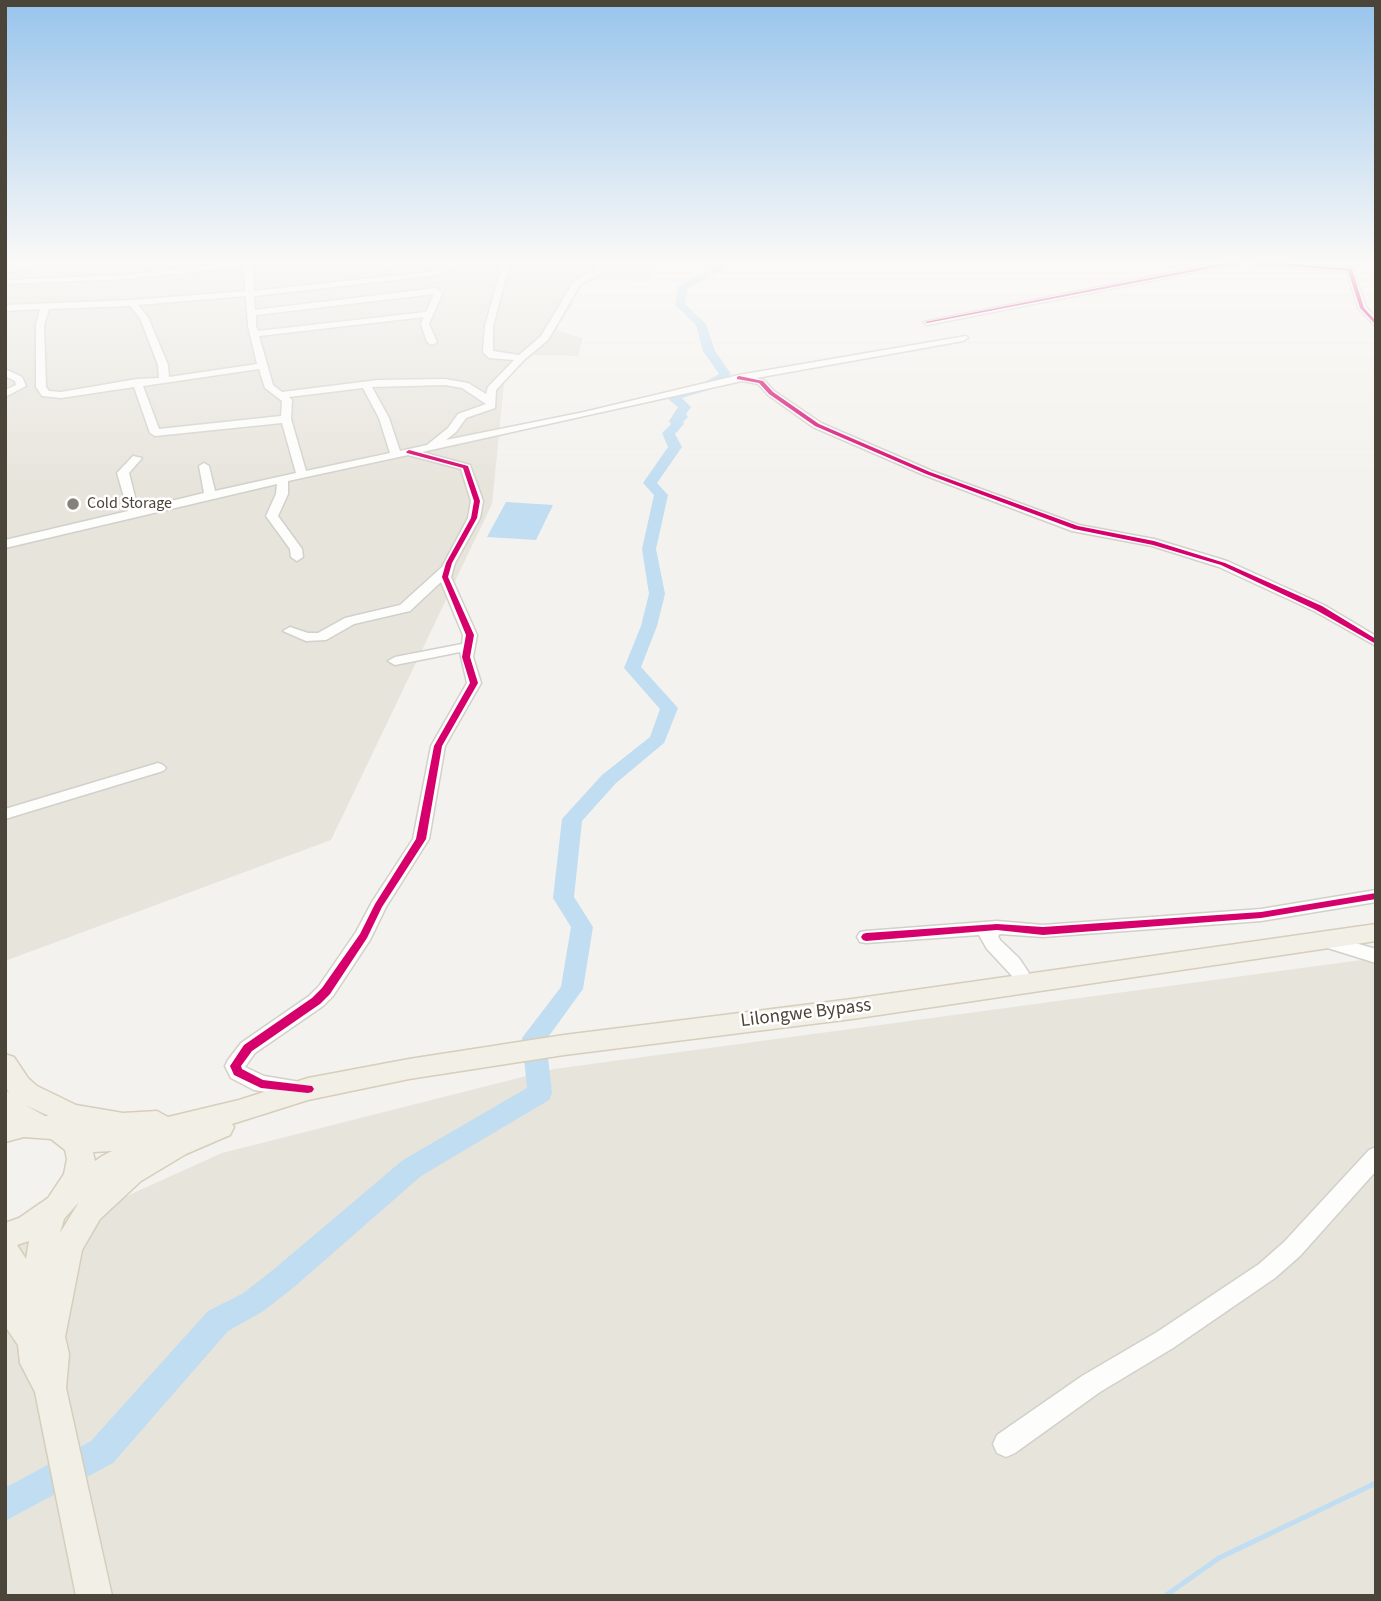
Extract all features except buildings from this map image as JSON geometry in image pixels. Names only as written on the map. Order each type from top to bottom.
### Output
[{"type":"main road","name":"Lilongwe Bypass","points":[[37,1125],[92,1140],[128,1139],[369,1076],[564,1045],[852,1009],[1376,932]]},
{"type":"main road","points":[[5,1064],[19,1086],[28,1094],[57,1109],[89,1120],[123,1124],[228,1113]]},
{"type":"main road","points":[[41,1338],[69,1245],[90,1210],[109,1190],[131,1172],[176,1146],[281,1105],[308,1090]]},
{"type":"main road","points":[[5,1102],[19,1116],[37,1125]]},
{"type":"main road","name":"Lilongwe Bypass","points":[[5,1236],[28,1228],[95,1174],[131,1154],[228,1113]]},
{"type":"main road","points":[[5,1131],[37,1125]]},
{"type":"main road","points":[[67,1134],[77,1145],[81,1159],[78,1176],[60,1203],[40,1265],[44,1310],[36,1363],[50,1388],[94,1596]]},
{"type":"main road","points":[[5,1251],[20,1276],[30,1317],[41,1338]]},
{"type":"main road","points":[[5,1297],[41,1338]]},
{"type":"street","points":[[40,336],[41,387],[46,394],[61,395],[164,378],[262,366]]},
{"type":"street","points":[[152,336],[163,365],[164,378]]},
{"type":"street","points":[[254,336],[268,386],[287,400],[286,419],[302,475]]},
{"type":"street","points":[[430,336],[432,342]]},
{"type":"street","points":[[489,336],[488,352],[492,355],[521,358]]},
{"type":"street","points":[[432,447],[452,430],[462,416],[489,408],[489,393],[521,358],[547,336]]},
{"type":"street","points":[[5,544],[210,495],[584,415],[740,378],[963,338]]},
{"type":"street","points":[[5,372],[21,382],[19,388],[5,394]]},
{"type":"street","points":[[740,378],[761,382],[771,393],[817,425],[928,473],[1076,528],[1154,543],[1223,564],[1319,608],[1376,642]]},
{"type":"street","points":[[282,395],[404,382],[495,386]]},
{"type":"street","points":[[137,383],[153,431],[158,433],[286,419]]},
{"type":"street","points":[[458,383],[470,387],[490,401]]},
{"type":"street","points":[[366,384],[402,454]]},
{"type":"street","points":[[290,631],[306,637],[321,637],[350,621],[405,608],[446,570],[477,507],[460,440],[452,430]]},
{"type":"street","points":[[466,463],[488,434]]},
{"type":"street","points":[[402,454],[466,463]]},
{"type":"street","points":[[135,513],[131,508],[122,473],[137,458]]},
{"type":"street","points":[[204,466],[210,495]]},
{"type":"street","points":[[284,479],[282,494],[272,516],[296,549],[296,557]]},
{"type":"street","points":[[308,1090],[261,1084],[245,1078],[234,1066],[248,1048],[316,1001],[326,991],[364,935],[378,906],[415,850],[424,828],[438,746],[474,683],[467,663],[470,635],[448,585],[446,570]]},
{"type":"street","points":[[395,661],[467,647]]},
{"type":"street","points":[[5,814],[158,768]]},
{"type":"street","points":[[866,937],[997,927],[1043,931],[1261,915],[1376,896]]},
{"type":"street","points":[[997,927],[988,934],[993,944],[1020,973]]},
{"type":"street","points":[[1324,940],[1376,956]]},
{"type":"street","points":[[1006,1444],[1091,1384],[1165,1340],[1267,1271],[1292,1249],[1376,1156]]},
{"type":"shaded area","points":[[5,336],[575,336],[583,338],[578,356],[530,355],[504,384],[492,504],[331,840],[5,961]]},
{"type":"shaded area","points":[[1376,958],[1376,1596],[5,1596],[5,1251],[222,1153],[554,1069]]},
{"type":"water","points":[[506,502],[553,505],[536,540],[487,537]]},
{"type":"waterway","points":[[5,1505],[102,1452],[218,1321],[252,1303],[283,1279],[412,1168],[540,1093],[534,1038],[572,989],[582,927],[563,898],[572,819],[609,779],[658,739],[669,708],[632,668],[649,626],[657,594],[649,549],[661,495],[650,483],[675,447],[668,433],[678,424],[675,421],[682,417],[679,414],[685,407],[673,397],[705,387],[725,374],[709,351],[704,336]]},
{"type":"waterway","points":[[1165,1596],[1219,1558],[1376,1483]]},
{"type":"cycle path","points":[[739,378],[761,382],[771,393],[817,425],[928,473],[1076,528],[1154,543],[1223,564],[1319,608],[1376,642]]},
{"type":"cycle path","points":[[308,1089],[261,1084],[238,1072],[235,1066],[248,1048],[316,1001],[326,991],[364,935],[378,906],[421,839],[438,746],[474,683],[466,657],[470,635],[445,577],[449,563],[474,518],[477,501],[466,467],[409,452]]},
{"type":"cycle path","points":[[866,937],[997,927],[1043,931],[1261,915],[1376,896]]},
{"type":"place","name":"Cold Storage","points":[[73,504]]}]
